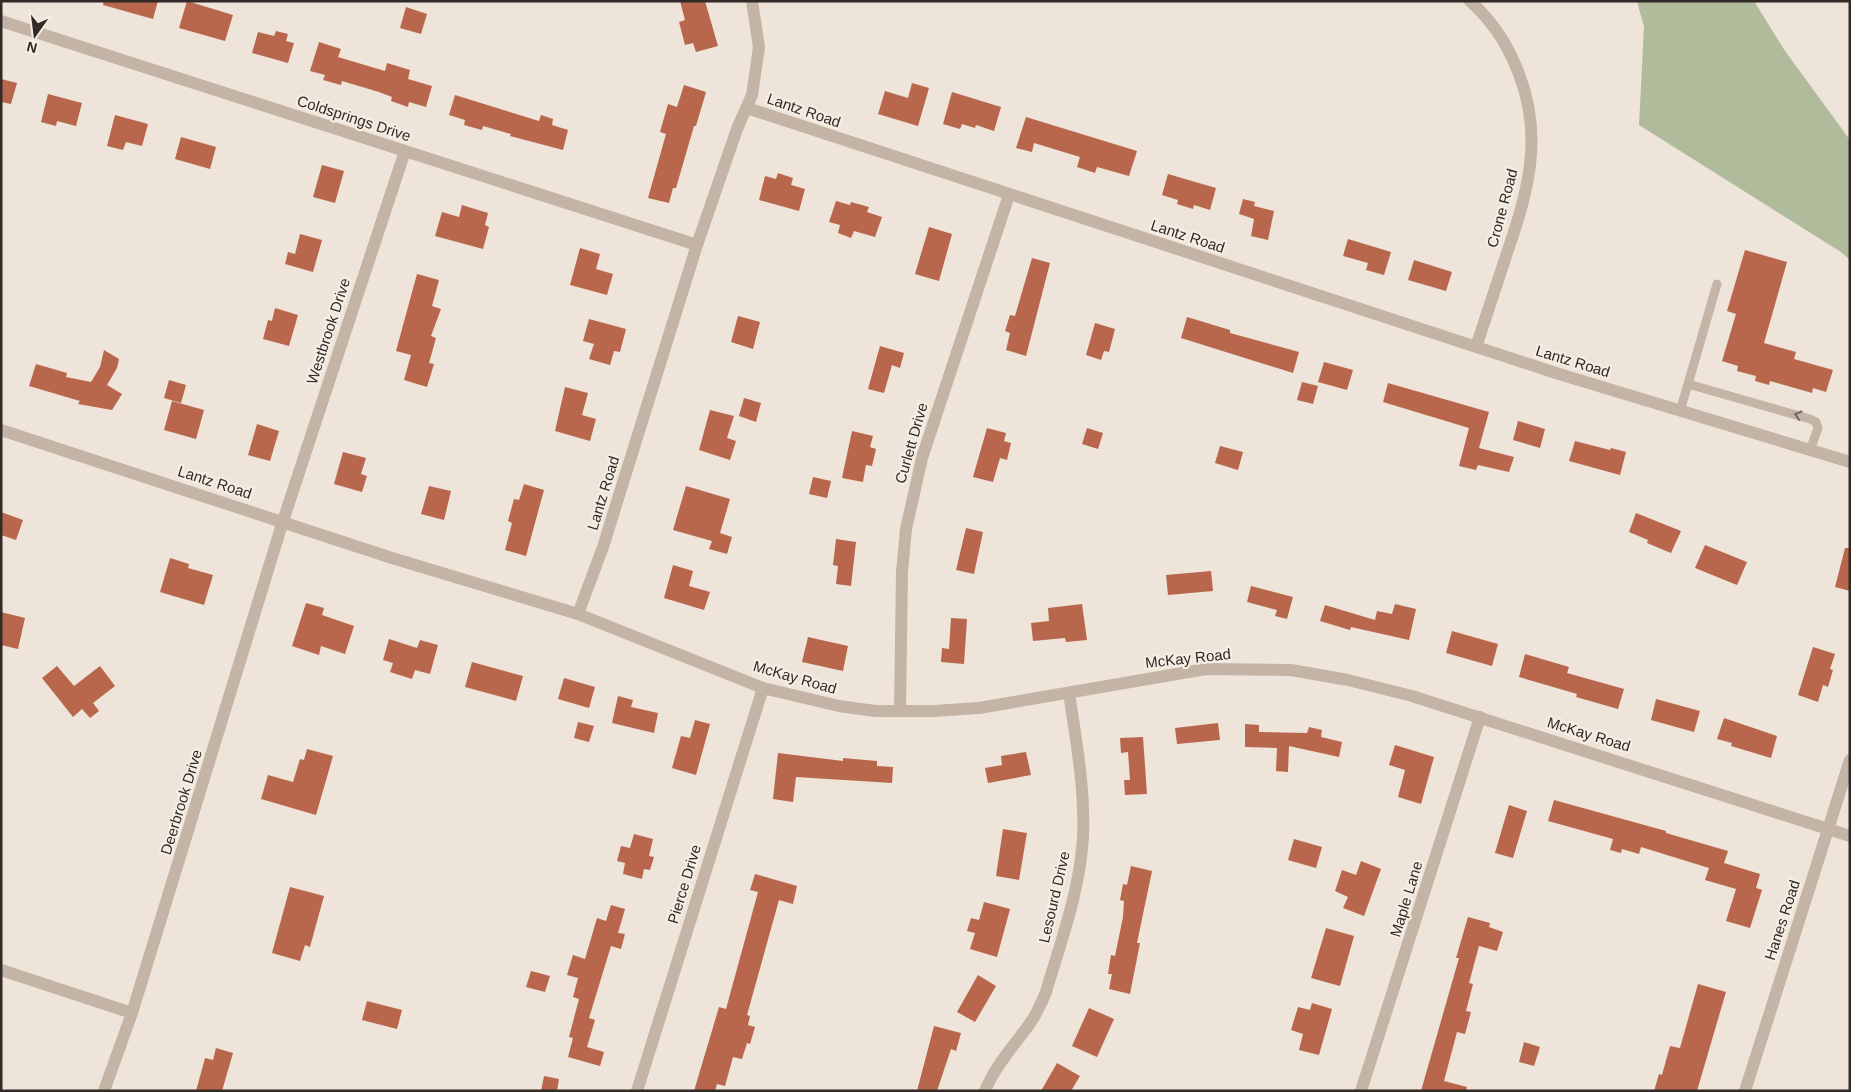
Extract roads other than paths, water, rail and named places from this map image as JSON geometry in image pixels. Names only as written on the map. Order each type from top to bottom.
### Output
[{"type":"street","points":[[747,108],[756,79],[759,47],[752,1]]},
{"type":"street","name":"Crone Road","points":[[1470,1],[1490,22],[1510,52],[1526,93],[1531,113],[1532,139],[1531,164],[1523,206],[1476,347]]},
{"type":"street","name":"Coldsprings Drive","points":[[1,21],[697,244]]},
{"type":"street","name":"Lantz Road","points":[[1,430],[392,558],[578,614],[603,547],[697,244],[737,130],[747,108],[1476,347],[1680,411],[1849,461]]},
{"type":"street","name":"Westbrook Drive","points":[[283,521],[405,151]]},
{"type":"street","name":"Curlett Drive","points":[[900,710],[902,572],[911,500],[922,458],[1009,195]]},
{"type":"street","name":"Deerbrook Drive","points":[[104,1091],[132,1013],[283,521]]},
{"type":"street","name":"McKay Road","points":[[578,614],[763,688],[839,706],[875,711],[934,711],[979,708],[1206,669],[1291,670],[1348,680],[1412,696],[1850,836]]},
{"type":"street","name":"Pierce Drive","points":[[636,1091],[763,688]]},
{"type":"street","name":"Lesourd Drive","points":[[985,1091],[996,1070],[1039,1008],[1046,992],[1075,891],[1083,838],[1084,814],[1069,693]]},
{"type":"street","name":"Maple Lane","points":[[1361,1091],[1480,717]]},
{"type":"street","name":"Hanes Road","points":[[1745,1091],[1850,760]]},
{"type":"street","points":[[1,970],[132,1013]]},
{"type":"lane","points":[[1680,411],[1717,284]]},
{"type":"lane","points":[[1688,384],[1816,422],[1818,428],[1810,450]]}]
